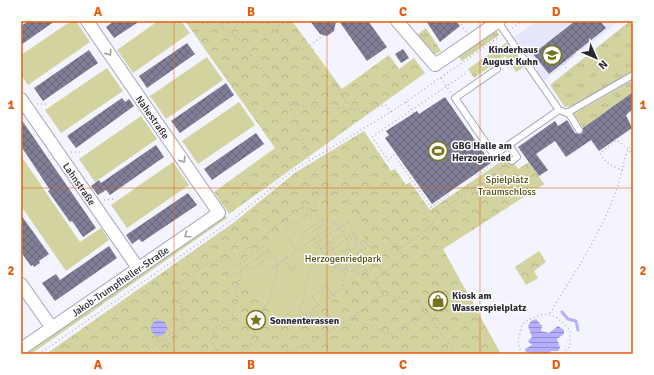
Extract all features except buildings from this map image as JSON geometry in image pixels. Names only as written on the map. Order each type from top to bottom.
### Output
[{"type":"street","name":"Nahestraße","points":[[87,21],[219,213]]},
{"type":"street","points":[[398,21],[435,65],[498,21]]},
{"type":"street","name":"Lahnstraße","points":[[21,99],[138,268]]},
{"type":"street","name":"Jakob-Trumpfheller-Straße","points":[[21,349],[219,213]]},
{"type":"street","points":[[21,284],[52,328]]},
{"type":"lane","points":[[498,21],[559,110],[568,112],[633,75]]},
{"type":"lane","points":[[497,69],[455,98],[494,155],[559,110]]},
{"type":"lane","points":[[568,112],[574,125]]},
{"type":"lane","points":[[509,145],[517,157],[510,162]]},
{"type":"path","points":[[217,21],[239,40],[290,105],[309,160]]},
{"type":"path","points":[[280,21],[277,31],[288,46],[305,49],[324,35]]},
{"type":"path","points":[[39,354],[231,221],[294,170],[391,112],[522,21]]},
{"type":"path","points":[[566,68],[563,64],[573,56]]},
{"type":"path","points":[[448,193],[449,195],[431,207],[394,155],[388,160],[373,139],[466,73]]},
{"type":"path","points":[[440,78],[447,87]]},
{"type":"path","points":[[334,83],[352,110]]},
{"type":"path","points":[[406,102],[414,114]]},
{"type":"path","points":[[290,105],[352,110],[386,106],[391,112]]},
{"type":"path","points":[[623,170],[615,168],[600,153],[617,140],[633,154]]},
{"type":"path","points":[[550,313],[601,226],[613,200],[628,151],[633,142]]},
{"type":"path","points":[[398,250],[430,227],[441,210],[510,162]]},
{"type":"path","points":[[475,174],[476,176],[492,165]]},
{"type":"path","points":[[142,354],[183,326],[179,284],[210,262],[232,259],[261,240],[273,228],[302,207],[310,209],[315,205],[316,199],[310,191],[318,187],[326,196],[342,190],[364,222],[383,230],[404,258],[370,282],[364,274],[334,266],[314,239]]},
{"type":"path","points":[[297,251],[283,231],[306,214],[336,223],[350,246],[342,289],[304,316],[298,307],[327,286],[333,295]]},
{"type":"path","points":[[322,220],[300,235],[304,239],[328,221]]},
{"type":"path","points":[[317,243],[349,221],[358,238],[355,240],[358,245]]},
{"type":"path","points":[[264,274],[336,223]]},
{"type":"path","points":[[633,227],[633,241]]},
{"type":"path","points":[[284,260],[291,270],[343,233]]},
{"type":"path","points":[[303,304],[310,265],[355,233]]},
{"type":"path","points":[[347,261],[368,246],[365,240],[349,251]]},
{"type":"path","points":[[328,243],[336,255]]},
{"type":"path","points":[[227,273],[265,245],[278,264],[269,303],[261,308],[256,319],[249,324],[259,339],[238,354]]},
{"type":"path","points":[[329,260],[350,246]]},
{"type":"path","points":[[345,269],[365,255],[362,250]]},
{"type":"path","points":[[234,275],[269,251]]},
{"type":"path","points":[[247,266],[251,270],[272,256]]},
{"type":"path","points":[[334,266],[348,257]]},
{"type":"path","points":[[359,259],[367,272]]},
{"type":"path","points":[[352,271],[362,264]]},
{"type":"path","points":[[364,274],[377,265],[383,273]]},
{"type":"path","points":[[220,354],[210,340],[216,336],[212,330],[234,315],[241,270]]},
{"type":"path","points":[[374,280],[384,295]]},
{"type":"path","points":[[279,354],[307,345],[351,318],[384,295],[419,300],[456,354]]},
{"type":"path","points":[[312,297],[318,305]]},
{"type":"path","points":[[351,318],[390,334],[427,312]]},
{"type":"path","points":[[521,354],[518,341],[522,324],[536,315],[550,313],[562,320],[570,330],[570,346],[563,354]]},
{"type":"path","points":[[165,338],[176,354]]},
{"type":"path","points":[[210,354],[217,350]]},
{"type":"shaded area","name":"Kinderhaus August Kuhn","points":[[537,21],[619,21],[544,81],[514,37]]},
{"type":"shaded area","points":[[536,319],[542,326],[541,331],[549,333],[558,326],[564,330],[564,334],[557,339],[560,348],[558,351],[551,351],[550,354],[526,352],[525,349],[532,345],[528,341],[532,337],[528,326],[531,321]]},
{"type":"shaded area","points":[[159,320],[165,322],[167,328],[165,334],[159,336],[153,334],[151,328],[153,322]]},
{"type":"green space","points":[[71,21],[76,21],[90,42],[28,85],[21,75],[21,55]]},
{"type":"green space","points":[[158,21],[181,21],[190,33],[133,73],[117,50]]},
{"type":"green space","points":[[185,21],[292,21],[342,89],[389,55],[399,69],[414,58],[425,73],[229,214],[214,192],[275,148]]},
{"type":"green space","points":[[630,21],[633,21],[633,72],[574,106],[565,107],[550,85]]},
{"type":"green space","points":[[426,28],[441,51],[434,55],[417,35]]},
{"type":"green space","points":[[496,30],[499,35],[462,61],[458,56]]},
{"type":"green space","points":[[507,42],[524,67],[516,72],[505,56],[474,78],[468,69]]},
{"type":"green space","points":[[207,57],[223,80],[166,119],[150,96]]},
{"type":"green space","points":[[107,68],[123,91],[61,133],[45,110]]},
{"type":"green space","points":[[633,80],[633,92],[583,128],[574,114]]},
{"type":"green space","points":[[239,102],[255,125],[198,164],[182,141]]},
{"type":"green space","points":[[141,116],[157,139],[95,182],[79,159]]},
{"type":"green space","name":"Herzogenriedpark","points":[[364,131],[391,171],[395,169],[406,185],[410,182],[430,210],[509,156],[518,169],[529,162],[544,184],[443,249],[501,354],[46,354],[233,223],[296,172]]},
{"type":"green space","points":[[21,156],[80,242],[101,228],[109,240],[66,271],[21,206]]},
{"type":"green space","points":[[173,162],[189,185],[127,228],[111,205]]},
{"type":"green space","points":[[314,211],[348,214],[376,255],[349,279],[353,286],[291,331],[256,284],[247,291],[228,268]]},
{"type":"green space","points":[[224,213],[227,218],[31,354],[21,354]]},
{"type":"green space","points":[[539,251],[546,262],[534,271],[538,278],[526,285],[515,267]]},
{"type":"waterway","points":[[562,312],[568,319],[576,321],[578,330]]},
{"type":"place","name":"Kinderhaus August Kuhn","points":[[552,55]]},
{"type":"place","name":"GBG Halle am Herzogenried","points":[[438,151]]},
{"type":"place","name":"Kiosk am Wasserspielplatz","points":[[438,301]]},
{"type":"place","name":"Sonnenterassen","points":[[256,320]]},
{"type":"park label","name":"Spielplatz Traumschloss","points":[[507,184]]}]
